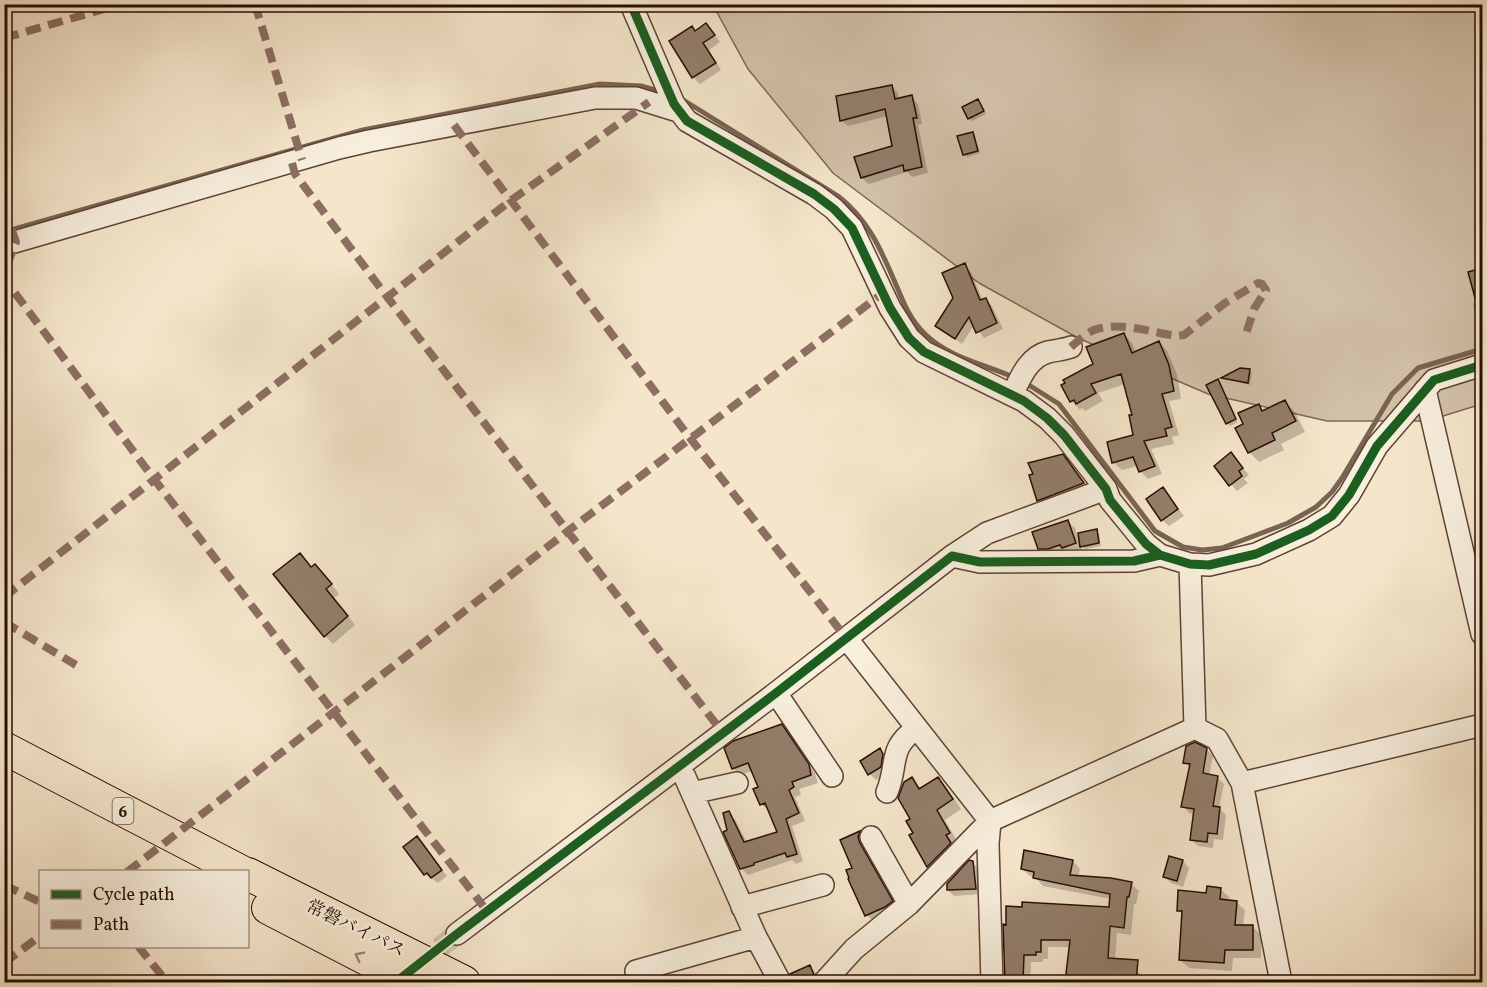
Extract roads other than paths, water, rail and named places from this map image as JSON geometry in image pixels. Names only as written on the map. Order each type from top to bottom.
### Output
[{"type":"highway","name":"6","points":[[4,748],[238,870]]},
{"type":"highway","name":"6","points":[[4,770],[194,870]]},
{"type":"highway","name":"常磐バイパス","points":[[249,874],[464,982]]},
{"type":"highway","name":"常磐バイパス","points":[[249,898],[411,982]]},
{"type":"street","points":[[631,4],[673,101],[687,121],[814,194],[834,209],[852,228],[890,308],[909,338],[924,352],[1017,386],[1064,435],[1106,489],[1110,500],[1146,544],[1160,555],[1190,564],[1209,565],[1256,554],[1309,530],[1332,516],[1349,495],[1377,446],[1434,380],[1482,365]]},
{"type":"street","points":[[4,245],[369,141],[595,98],[673,101]]},
{"type":"street","points":[[1017,386],[1030,364],[1040,355],[1071,347]]},
{"type":"street","points":[[1425,390],[1482,634]]},
{"type":"street","points":[[457,934],[847,639],[952,556],[987,533],[1106,489]]},
{"type":"street","points":[[952,556],[992,562],[1134,561],[1160,555]]},
{"type":"street","points":[[1190,564],[1195,728]]},
{"type":"street","points":[[847,639],[990,821],[988,844],[992,982]]},
{"type":"street","points":[[776,693],[832,776]]},
{"type":"street","points":[[1242,783],[1482,726]]},
{"type":"street","points":[[887,792],[897,748],[903,738],[917,728]]},
{"type":"street","points":[[1195,728],[1217,739],[1242,783],[1281,982]]},
{"type":"street","points":[[824,982],[854,950],[909,904],[990,821],[1195,728]]},
{"type":"street","points":[[680,766],[742,907],[780,982]]},
{"type":"street","points":[[692,793],[737,783]]},
{"type":"street","points":[[872,837],[909,904]]},
{"type":"street","points":[[742,907],[823,885]]},
{"type":"street","points":[[636,971],[756,937]]},
{"type":"waterway","points":[[4,232],[363,130],[600,84],[641,86],[662,92]]},
{"type":"waterway","points":[[680,98],[849,205],[873,237],[905,306],[920,329],[956,355],[1015,378]]},
{"type":"waterway","points":[[1024,382],[1059,404],[1155,531],[1183,547],[1202,550],[1222,548],[1288,523],[1316,507],[1332,492],[1342,478],[1392,394],[1418,368],[1482,349]]},
{"type":"tunnel","points":[[415,967],[457,934]]}]
